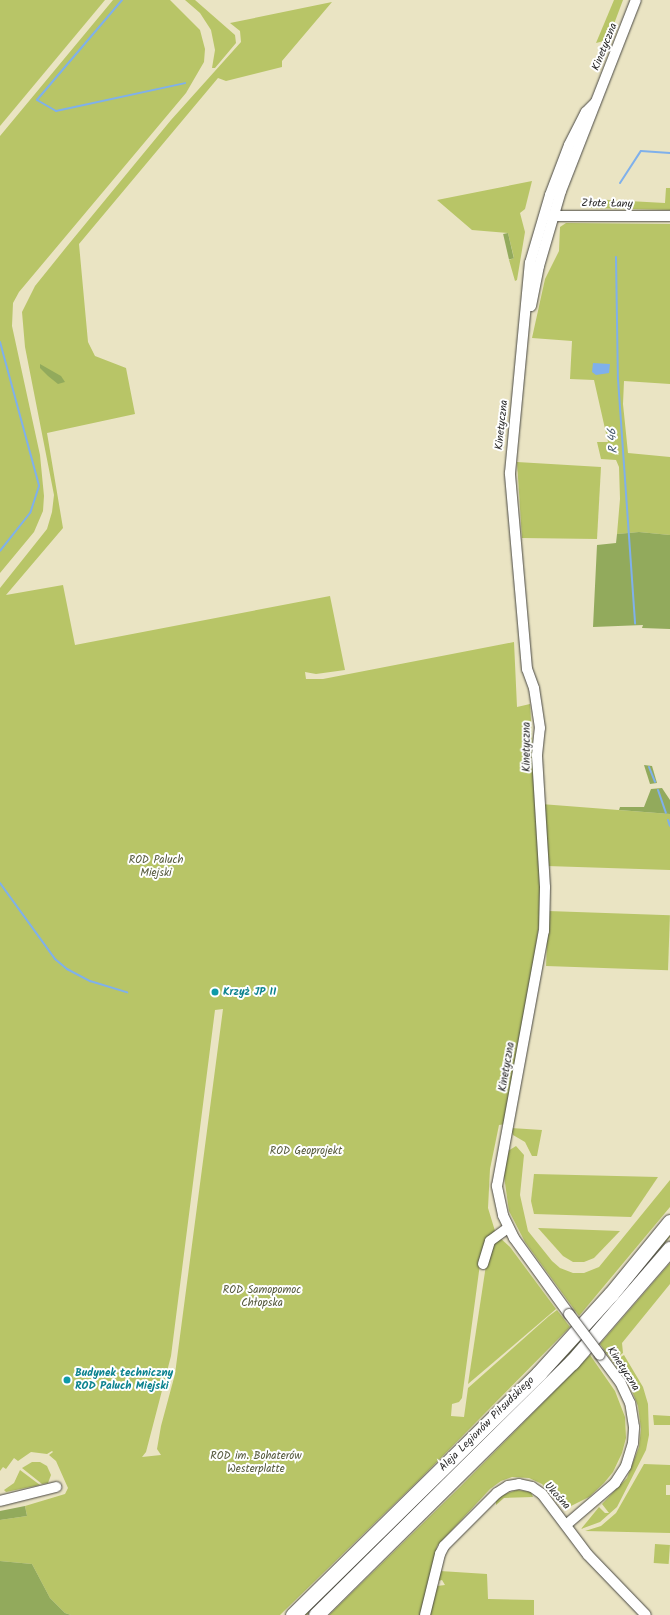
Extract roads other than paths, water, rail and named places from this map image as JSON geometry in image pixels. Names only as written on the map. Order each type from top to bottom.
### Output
[{"type":"highway","name":"Aleja Legionów Piłsudskiego","points":[[293,1615],[539,1373],[611,1294],[670,1222]]},
{"type":"highway","name":"Aleja Legionów Piłsudskiego","points":[[316,1615],[572,1362],[670,1249]]},
{"type":"street","name":"Kinetyczna","points":[[525,325],[554,216],[595,103],[636,0]]},
{"type":"street","name":"Kinetyczna","points":[[498,1168],[512,1108],[545,914],[537,755],[540,728],[534,688],[527,669],[510,486],[511,452],[525,325],[527,280],[543,217],[574,132],[586,112],[595,103]]},
{"type":"street","name":"Złote Łany","points":[[543,217],[670,216]]},
{"type":"street","name":"Kinetyczna","points":[[511,1074],[498,1168],[497,1186],[508,1228],[569,1314],[620,1382],[630,1403],[634,1427],[633,1443],[626,1466],[615,1483],[566,1525]]},
{"type":"street","points":[[484,1264],[490,1240],[508,1228]]},
{"type":"street","name":"Ukośna","points":[[425,1615],[439,1557],[444,1546],[497,1493],[508,1486],[523,1485],[537,1490],[566,1525],[595,1564],[646,1615]]},
{"type":"street","points":[[0,1501],[56,1487]]},
{"type":"water","points":[[593,363],[610,364],[609,373],[596,375],[592,372]]},
{"type":"waterway","points":[[122,0],[37,100],[56,111],[185,83]]},
{"type":"waterway","points":[[620,183],[641,151],[670,153]]},
{"type":"waterway","name":"R 46","points":[[616,257],[618,379],[635,623]]},
{"type":"waterway","points":[[0,342],[39,486],[30,513],[0,551]]},
{"type":"waterway","name":"R 46","points":[[649,767],[655,782]]},
{"type":"waterway","name":"R 46","points":[[658,790],[666,813]]},
{"type":"waterway","name":"R 46","points":[[668,820],[670,826]]},
{"type":"waterway","points":[[0,883],[55,959],[67,969],[90,981],[127,992]]},
{"type":"place","name":"Krzyż JP II","points":[[215,992]]},
{"type":"place","name":"Budynek techniczny ROD Paluch Miejski","points":[[67,1380]]},
{"type":"park label","name":"ROD Paluch Miejski","points":[[156,867]]},
{"type":"park label","name":"ROD Geoprojekt","points":[[306,1151]]},
{"type":"park label","name":"ROD Samopomoc Chłopska","points":[[262,1297]]},
{"type":"park label","name":"ROD im. Bohaterów Westerplatte","points":[[256,1463]]}]
